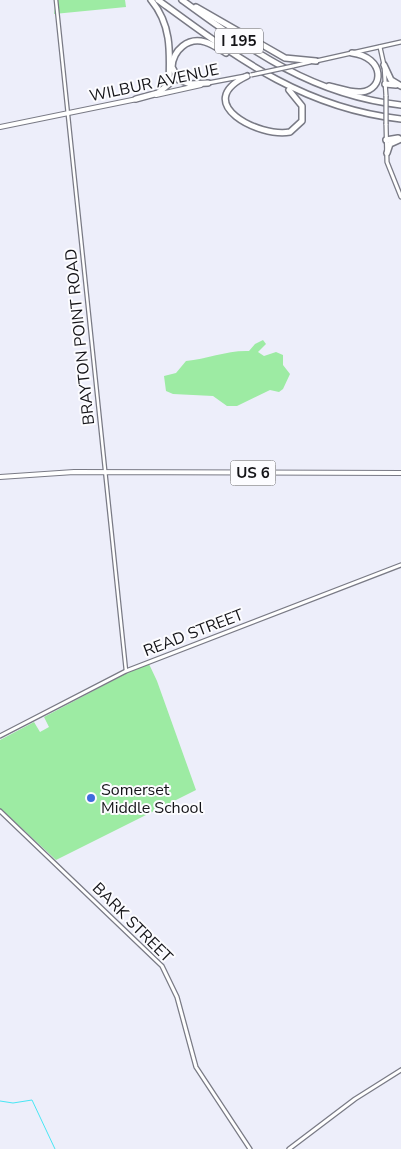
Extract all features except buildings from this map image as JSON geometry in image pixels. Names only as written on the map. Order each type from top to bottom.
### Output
[{"type":"highway","points":[[136,99],[158,93],[169,84],[168,32],[163,18],[151,0]]},
{"type":"highway","name":"I 195","points":[[158,0],[270,78],[328,103],[367,114],[401,119]]},
{"type":"highway","points":[[183,0],[281,56],[297,61],[316,60]]},
{"type":"highway","name":"I 195","points":[[183,0],[258,54],[299,77],[352,96],[401,105]]},
{"type":"highway","points":[[208,84],[190,84],[182,82],[176,77],[172,67],[173,59],[184,44],[194,40],[206,42],[249,65]]},
{"type":"highway","points":[[299,77],[355,92],[368,90],[377,79],[376,64],[366,55],[352,53]]},
{"type":"highway","points":[[384,65],[391,80],[401,86]]},
{"type":"highway","points":[[249,75],[235,82],[227,89],[225,99],[228,109],[254,126],[278,133],[290,132],[302,121],[302,106],[293,93],[270,78]]},
{"type":"highway","points":[[385,84],[401,86]]},
{"type":"highway","points":[[386,140],[401,138]]},
{"type":"highway","points":[[387,152],[390,144],[401,138]]},
{"type":"main road","name":"WILBUR AVENUE","points":[[0,127],[401,42]]},
{"type":"main road","points":[[380,47],[384,65],[388,166],[401,197]]},
{"type":"main road","name":"US 6","points":[[0,477],[51,473],[104,472],[401,473]]},
{"type":"main road","name":"READ STREET","points":[[0,736],[126,671],[401,565]]},
{"type":"main road","name":"BARK STREET","points":[[0,811],[149,952],[166,972],[177,997],[196,1067],[250,1149]]},
{"type":"main road","points":[[289,1149],[355,1099],[401,1070]]},
{"type":"street","name":"BRAYTON POINT ROAD","points":[[56,0],[126,671]]},
{"type":"green space","points":[[56,0],[125,0],[126,7],[54,14]]},
{"type":"green space","points":[[263,340],[266,344],[258,352],[264,356],[276,352],[283,355],[283,365],[290,374],[283,389],[279,392],[270,390],[237,406],[227,406],[213,396],[173,394],[166,391],[164,376],[176,373],[186,361],[233,352],[249,351],[255,344]]},
{"type":"green space","points":[[149,664],[157,681],[196,790],[56,860],[0,808],[0,740],[34,722],[40,732],[49,727],[44,717],[127,673]]},
{"type":"waterway","points":[[0,1101],[13,1103],[32,1100],[55,1149]]},
{"type":"place","name":"Somerset Middle School","points":[[91,798]]}]
